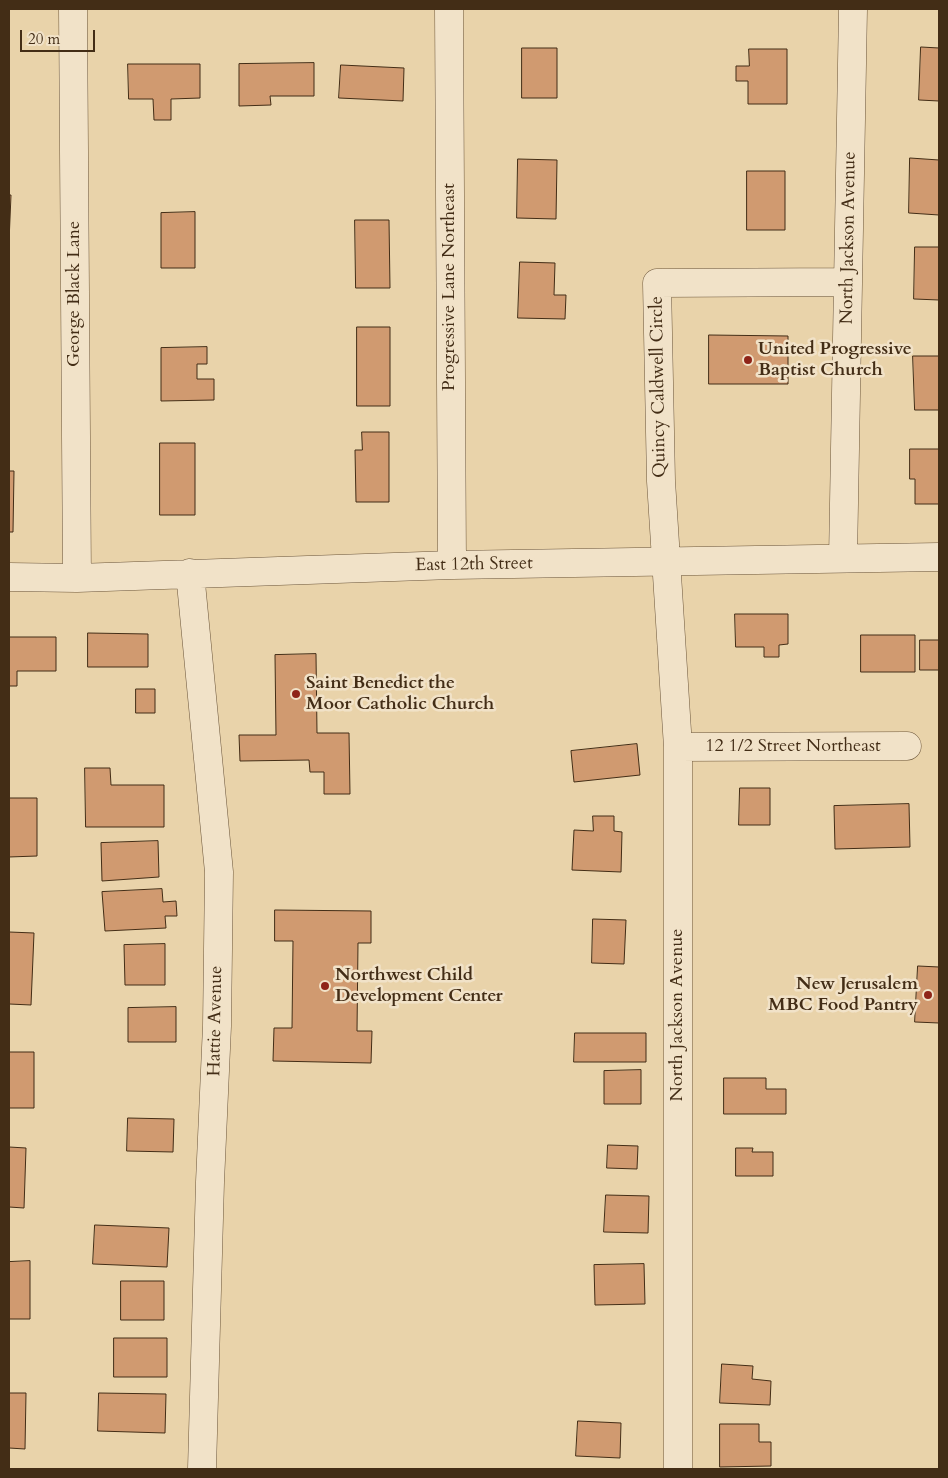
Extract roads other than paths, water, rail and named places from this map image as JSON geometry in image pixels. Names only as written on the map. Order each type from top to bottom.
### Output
[{"type":"street","name":"George Black Lane","points":[[73,9],[77,578]]},
{"type":"street","name":"Progressive Lane Northeast","points":[[448,9],[452,565]]},
{"type":"street","name":"North Jackson Avenue","points":[[843,558],[853,9]]},
{"type":"street","name":"Quincy Caldwell Circle","points":[[667,562],[661,481],[657,283],[848,282]]},
{"type":"street","name":"East 12th Street","points":[[9,577],[77,578],[452,565],[939,557]]},
{"type":"street","name":"North Jackson Avenue","points":[[667,562],[678,747],[678,1469]]},
{"type":"street","name":"Hattie Avenue","points":[[190,573],[218,872],[217,1026],[202,1469]]},
{"type":"street","name":"12 1/2 Street Northeast","points":[[678,747],[907,746]]},
{"type":"place","name":"United Progressive Baptist Church","points":[[748,360]]},
{"type":"place","name":"Saint Benedict the Moor Catholic Church","points":[[296,694]]},
{"type":"place","name":"Northwest Child Development Center","points":[[325,986]]},
{"type":"place","name":"New Jerusalem MBC Food Pantry","points":[[928,995]]}]
